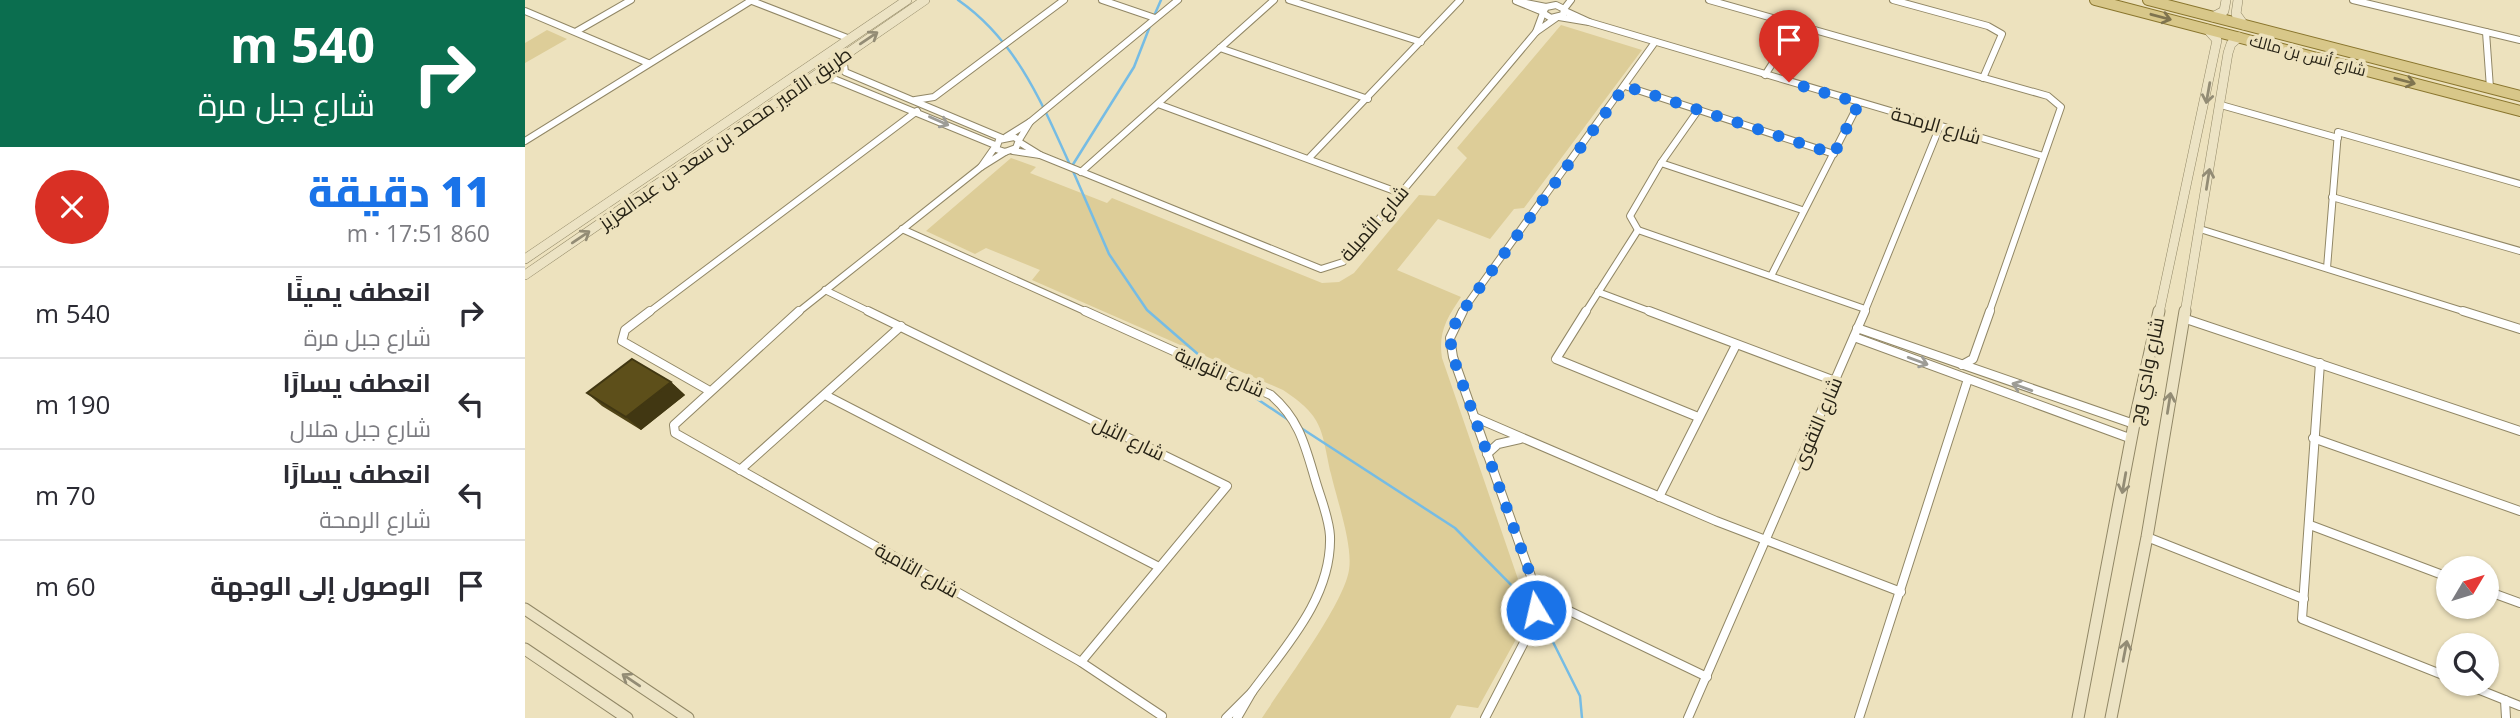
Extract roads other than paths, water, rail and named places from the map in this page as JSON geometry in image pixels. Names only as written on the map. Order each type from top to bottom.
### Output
[{"type":"main road","name":"شارع أنس بن مالك","points":[[2095,0],[2520,111]]},
{"type":"main road","name":"شارع أنس بن مالك","points":[[2148,0],[2520,96]]},
{"type":"street","points":[[576,32],[631,0]]},
{"type":"street","points":[[526,139],[752,0],[850,39]]},
{"type":"street","name":"طريق الأمير محمد بن سعد بن عبدالعزيز","points":[[525,259],[907,0]]},
{"type":"street","name":"طريق الأمير محمد بن سعد بن عبدالعزيز","points":[[525,275],[925,0]]},
{"type":"street","points":[[913,100],[934,97],[1064,0]]},
{"type":"street","points":[[1102,0],[1155,18]]},
{"type":"street","points":[[981,167],[1004,138],[1030,122],[1178,0]]},
{"type":"street","points":[[1081,172],[1273,0]]},
{"type":"street","points":[[1289,0],[1420,42]]},
{"type":"street","points":[[1310,157],[1460,0]]},
{"type":"street","points":[[1514,0],[1546,10],[1558,18],[1589,22]]},
{"type":"street","points":[[1536,32],[1546,10],[1557,0]]},
{"type":"street","points":[[1536,32],[1558,18],[1571,0]]},
{"type":"street","points":[[1709,0],[2048,96],[2061,107],[1973,359],[1962,365]]},
{"type":"street","points":[[1893,0],[1988,26],[2002,34],[1983,78]]},
{"type":"street","points":[[2213,17],[2224,11],[2226,0]]},
{"type":"street","points":[[2226,0],[2229,5],[2237,1]]},
{"type":"street","points":[[2353,0],[2520,40]]},
{"type":"street","points":[[2237,1],[2235,14],[2244,25]]},
{"type":"street","points":[[1546,10],[1564,10],[1589,22]]},
{"type":"street","points":[[525,11],[648,63]]},
{"type":"street","name":"شارع الرمحة","points":[[1589,22],[2043,156]]},
{"type":"street","points":[[1765,75],[1797,25]]},
{"type":"street","points":[[2207,29],[2216,38],[2215,50],[2228,53]]},
{"type":"street","name":"شارع الثميلة","points":[[1040,155],[1321,269],[1343,262],[1536,32]]},
{"type":"street","points":[[2486,32],[2490,88]]},
{"type":"street","name":"شارع وادي وج","points":[[2111,718],[2147,537],[2228,53],[2231,44],[2239,37]]},
{"type":"street","points":[[1485,718],[1534,625],[1538,596],[1473,417],[1453,357],[1450,338],[1457,319],[1655,42]]},
{"type":"street","points":[[1220,48],[1368,99]]},
{"type":"street","name":"شارع وادي وج","points":[[2078,718],[2134,424],[2215,50]]},
{"type":"street","points":[[843,56],[842,68],[845,72],[993,135],[1019,141],[1040,155]]},
{"type":"street","points":[[806,82],[834,79],[917,111],[1007,152],[1040,155]]},
{"type":"street","points":[[1625,86],[1834,154]]},
{"type":"street","points":[[932,108],[934,97]]},
{"type":"street","points":[[1770,276],[1859,103]]},
{"type":"street","points":[[1159,104],[1310,157],[1400,193]]},
{"type":"street","points":[[2221,105],[2338,138]]},
{"type":"street","points":[[1699,109],[1661,163],[1630,216],[1638,230],[1865,309]]},
{"type":"street","points":[[917,111],[625,330],[622,341],[708,390],[825,290],[981,167],[1007,152],[1019,141],[1030,122]]},
{"type":"street","name":"شارع التقوى","points":[[1689,718],[1856,333],[1940,126]]},
{"type":"street","points":[[2327,268],[2339,132],[2520,184]]},
{"type":"street","points":[[1661,163],[1802,210]]},
{"type":"street","points":[[2333,197],[2520,251]]},
{"type":"street","name":"شارع الثوابية","points":[[902,229],[1271,395],[1293,412],[1304,433],[1330,532],[1330,565],[1316,602],[1252,692]]},
{"type":"street","points":[[2200,229],[2520,329]]},
{"type":"street","points":[[1638,230],[1556,359],[1698,416]]},
{"type":"street","name":"شارع الثيل","points":[[825,290],[1227,486],[1081,662]]},
{"type":"street","points":[[1598,292],[1835,381]]},
{"type":"street","points":[[2183,318],[2520,431]]},
{"type":"street","points":[[740,470],[901,326]]},
{"type":"street","points":[[1856,333],[1962,365],[2050,398],[2134,424]]},
{"type":"street","points":[[1856,333],[1968,379],[2132,439]]},
{"type":"street","points":[[1658,497],[1736,345]]},
{"type":"street","points":[[1973,359],[1982,372]]},
{"type":"street","points":[[2320,363],[2302,619],[2436,672]]},
{"type":"street","points":[[1859,718],[1968,379]]},
{"type":"street","name":"شارع الثامية","points":[[708,390],[674,425],[675,433],[1081,662],[1164,717]]},
{"type":"street","points":[[825,394],[1159,567]]},
{"type":"street","points":[[2047,408],[2050,398]]},
{"type":"street","points":[[1473,417],[1658,497],[1901,592]]},
{"type":"street","points":[[2313,438],[2520,511]]},
{"type":"street","points":[[1487,454],[1498,443],[1513,439],[1525,440]]},
{"type":"street","points":[[2309,525],[2436,573]]},
{"type":"street","points":[[2147,537],[2304,599]]},
{"type":"street","points":[[2499,595],[2520,603]]},
{"type":"street","points":[[1538,596],[1707,677]]},
{"type":"street","points":[[525,609],[688,718]]},
{"type":"street","points":[[525,649],[627,718]]},
{"type":"street","points":[[1226,718],[1252,692]]},
{"type":"street","points":[[1237,718],[1252,692]]},
{"type":"street","points":[[2495,696],[2520,706]]},
{"type":"street","points":[[2505,700],[2506,718]]},
{"type":"waterway","points":[[958,0],[978,16],[1012,53],[1038,96],[1070,165]]},
{"type":"waterway","points":[[1154,16],[1161,0]]},
{"type":"waterway","points":[[1072,166],[1134,67],[1150,26]]},
{"type":"waterway","points":[[1073,171],[1109,254],[1147,310],[1207,362]]},
{"type":"waterway","points":[[1226,378],[1290,421]]},
{"type":"waterway","points":[[1301,428],[1455,528],[1533,607]]},
{"type":"waterway","points":[[1538,612],[1580,696],[1582,718]]}]
